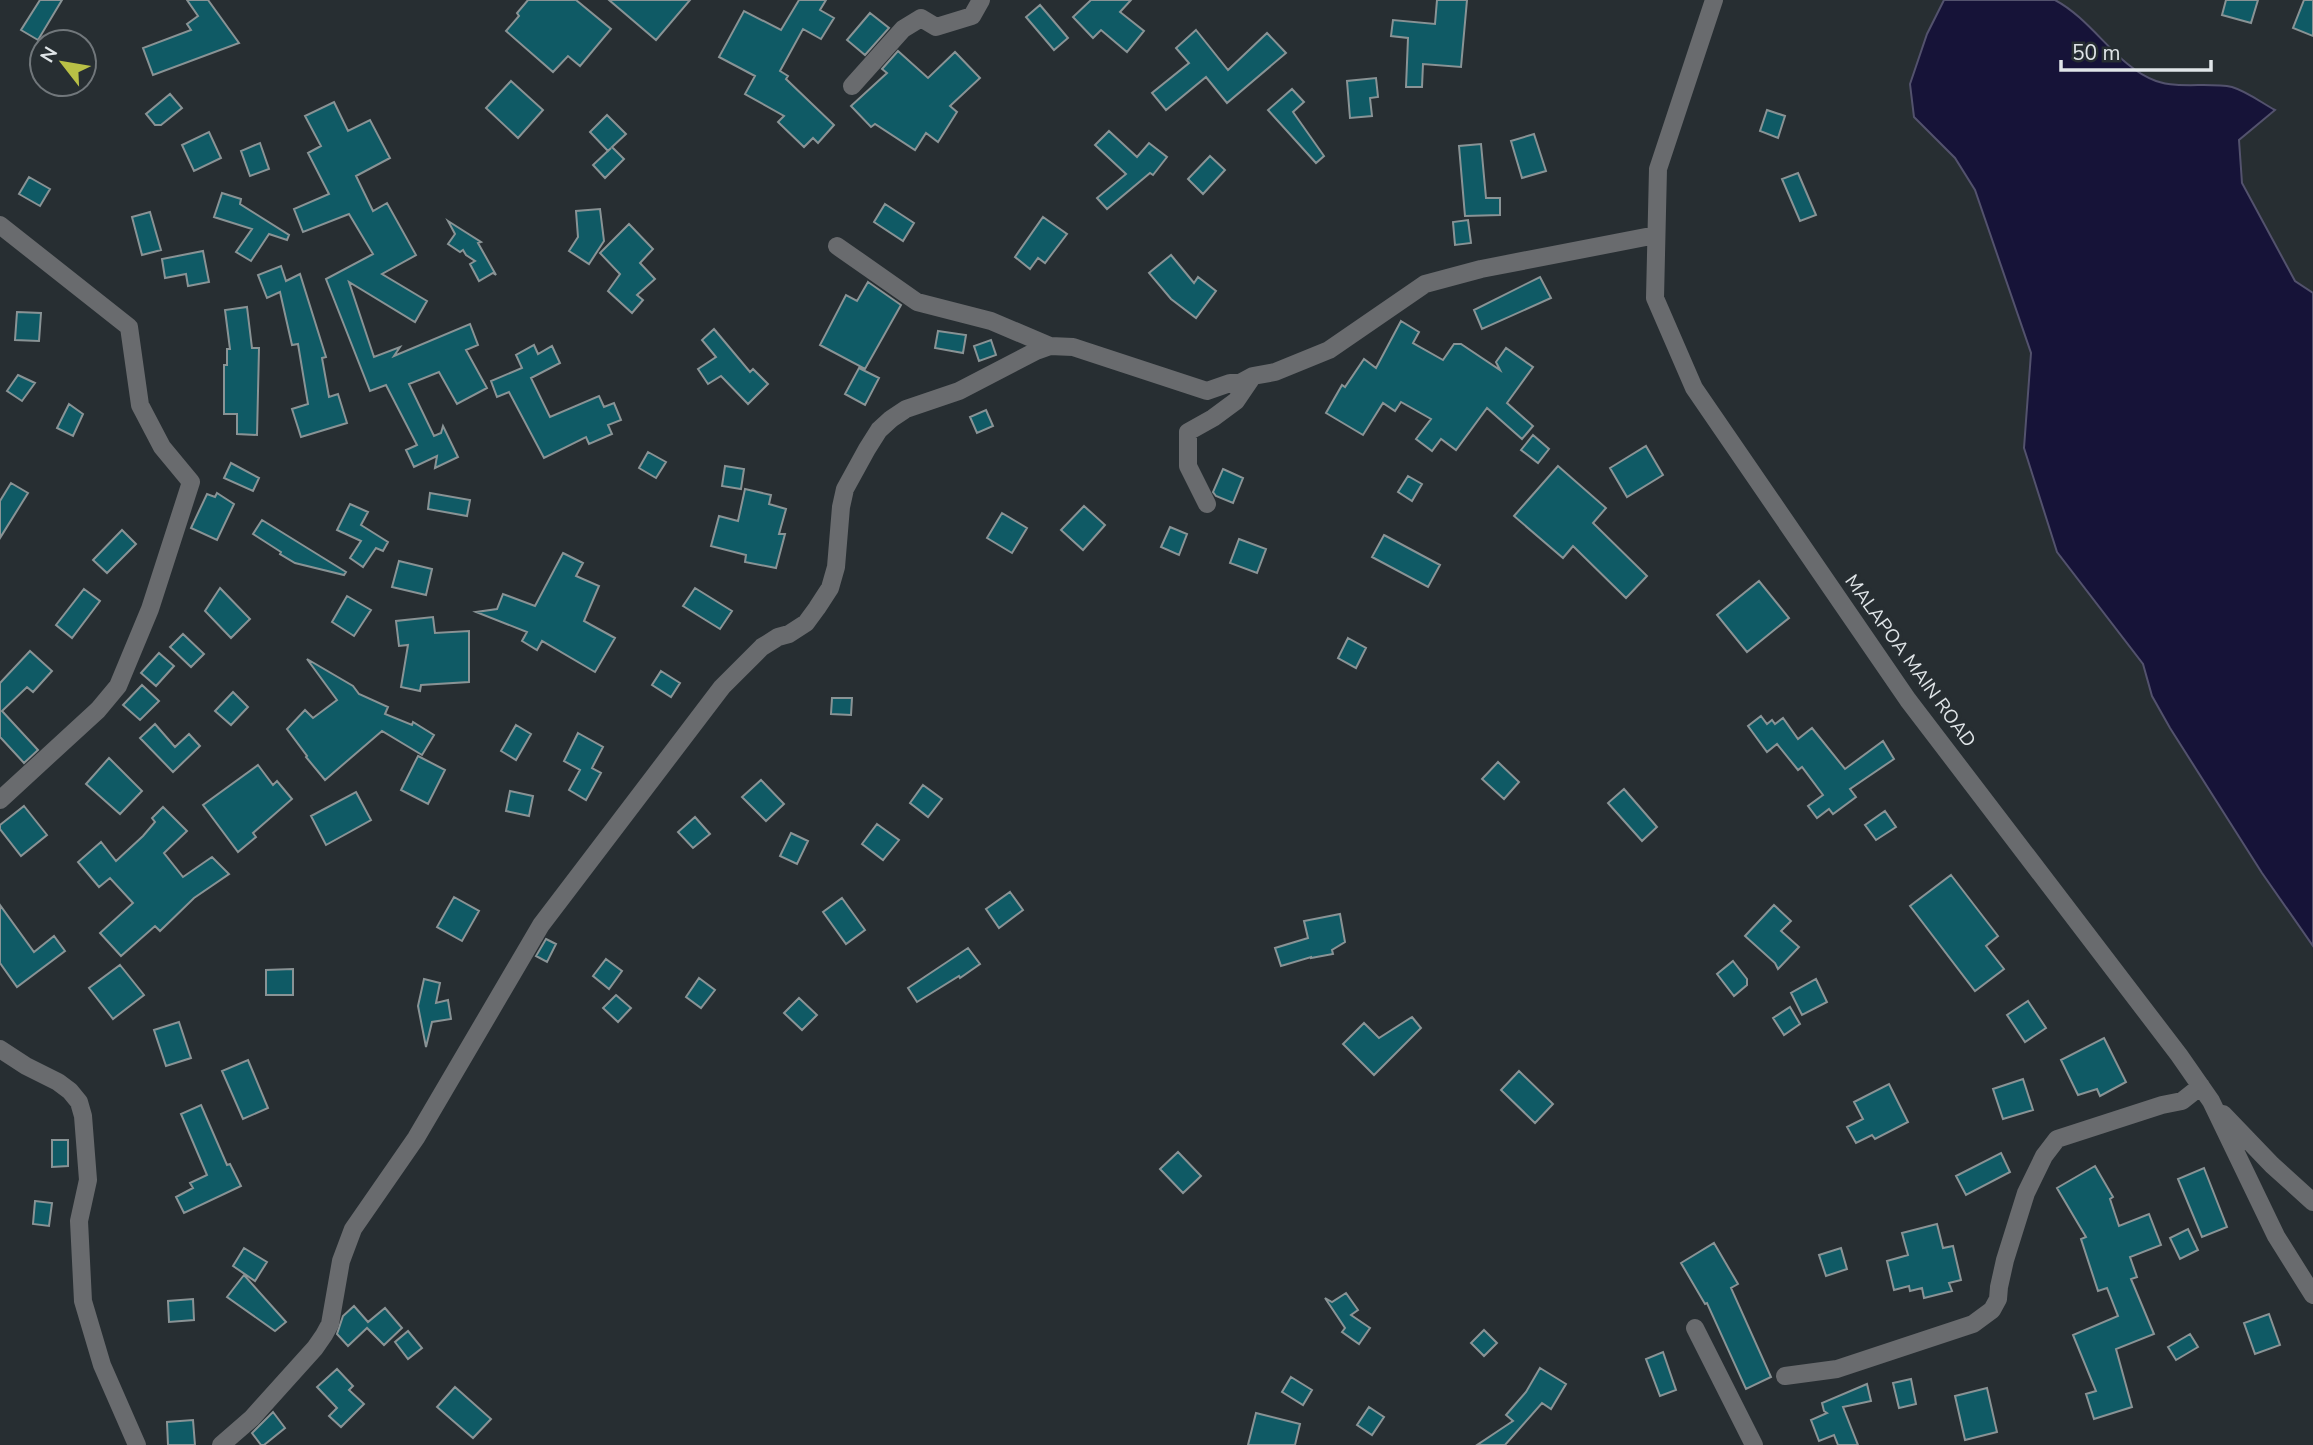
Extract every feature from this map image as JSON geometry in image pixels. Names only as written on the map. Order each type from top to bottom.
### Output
[{"type":"street","points":[[852,86],[903,29],[921,18],[936,27],[972,16],[981,0]]},
{"type":"street","name":"MALAPOA MAIN ROAD","points":[[1714,0],[1658,169],[1655,298],[1693,388],[1909,700],[2206,1094],[2276,1236],[2313,1295]]},
{"type":"street","points":[[0,225],[130,327],[140,405],[162,447],[191,482],[150,609],[118,687],[0,800]]},
{"type":"street","points":[[837,246],[917,302],[991,321],[1050,346],[1073,347],[1207,391],[1275,372],[1329,350],[1425,284],[1481,269],[1656,235]]},
{"type":"street","points":[[221,1445],[260,1409],[324,1335],[330,1324],[341,1261],[353,1229],[416,1138],[517,961],[541,925],[722,687],[762,647],[778,637],[789,635],[806,623],[830,588],[836,567],[845,489],[854,469],[879,430],[906,409],[958,391],[1050,346]]},
{"type":"street","points":[[1208,504],[1188,466],[1188,432],[1236,401],[1253,376]]},
{"type":"street","points":[[0,1049],[58,1082],[79,1102],[83,1116],[88,1180],[79,1221],[83,1301],[102,1365],[136,1445]]},
{"type":"street","points":[[1785,1376],[1837,1368],[1973,1324],[1985,1317],[1998,1299],[1998,1287],[2005,1260],[2026,1193],[2043,1156],[2057,1139],[2162,1105],[2206,1094],[2272,1166],[2313,1202]]},
{"type":"street","points":[[1696,1328],[1754,1445]]},
{"type":"shaded area","points":[[1944,0],[2055,0],[2081,19],[2117,55],[2142,75],[2165,83],[2232,87],[2275,110],[2239,140],[2242,183],[2295,281],[2313,293],[2313,946],[2262,873],[2170,728],[2152,696],[2143,664],[2057,552],[2024,448],[2031,353],[1975,190],[1955,158],[1914,117],[1910,84],[1927,34]]},
{"type":"building","points":[[40,0],[62,0],[45,28],[28,28],[28,34],[21,30]]},
{"type":"building","points":[[187,0],[208,0],[239,43],[153,75],[143,48],[191,30],[187,24],[198,16]]},
{"type":"building","points":[[528,0],[576,0],[611,29],[580,66],[568,56],[553,72],[506,31]]},
{"type":"building","points":[[609,0],[690,0],[656,40]]},
{"type":"building","points":[[799,0],[826,0],[820,10],[834,18],[821,39],[803,29],[780,71],[788,76],[786,79],[834,125],[818,143],[813,138],[804,147],[778,122],[784,116],[745,94],[755,76],[719,57],[744,11],[781,30]]},
{"type":"building","points":[[1091,0],[1131,0],[1120,12],[1144,31],[1127,52],[1101,30],[1093,38],[1073,17]]},
{"type":"building","points":[[1437,0],[1467,0],[1461,67],[1423,64],[1422,87],[1406,87],[1408,38],[1391,36],[1393,20],[1435,24]]},
{"type":"building","points":[[2226,0],[2258,0],[2251,23],[2222,15]]},
{"type":"building","points":[[2304,0],[2313,0],[2313,36],[2293,28]]},
{"type":"building","points":[[1040,5],[1068,38],[1054,50],[1026,17]]},
{"type":"building","points":[[870,13],[889,28],[865,55],[847,40]]},
{"type":"building","points":[[1196,30],[1228,70],[1267,33],[1286,53],[1227,103],[1206,77],[1166,110],[1152,93],[1189,63],[1176,48]]},
{"type":"building","points":[[898,51],[928,78],[955,52],[980,78],[950,106],[957,112],[938,142],[926,133],[915,150],[875,124],[871,127],[851,106],[887,73],[882,69]]},
{"type":"building","points":[[1376,78],[1378,97],[1370,98],[1372,116],[1350,118],[1347,81]]},
{"type":"building","points":[[511,81],[543,110],[518,138],[486,108]]},
{"type":"building","points":[[1292,89],[1304,102],[1293,112],[1324,156],[1316,163],[1268,110]]},
{"type":"building","points":[[170,94],[182,108],[161,125],[155,125],[146,114]]},
{"type":"building","points":[[334,102],[348,131],[370,120],[390,158],[356,176],[373,211],[387,203],[416,255],[382,274],[427,301],[415,322],[349,282],[374,357],[400,347],[394,356],[470,324],[478,345],[466,350],[487,388],[457,404],[439,372],[409,384],[434,436],[441,433],[443,426],[458,457],[435,468],[437,456],[414,467],[406,450],[417,445],[386,385],[370,391],[326,279],[373,254],[349,214],[303,232],[294,209],[329,194],[308,153],[321,146],[305,116]]},
{"type":"building","points":[[1767,110],[1785,116],[1778,138],[1760,131]]},
{"type":"building","points":[[607,115],[626,134],[612,147],[624,159],[605,178],[593,165],[608,151],[590,132]]},
{"type":"building","points":[[1109,131],[1137,157],[1149,143],[1167,157],[1153,175],[1150,173],[1107,209],[1097,198],[1126,174],[1095,145]]},
{"type":"building","points":[[209,132],[221,158],[194,171],[182,145]]},
{"type":"building","points":[[1534,134],[1546,171],[1522,178],[1511,141]]},
{"type":"building","points":[[260,143],[269,169],[250,176],[241,151]]},
{"type":"building","points":[[1481,144],[1486,198],[1500,198],[1500,215],[1465,216],[1459,146]]},
{"type":"building","points":[[1210,156],[1225,170],[1203,194],[1188,179]]},
{"type":"building","points":[[1798,173],[1816,215],[1800,221],[1782,179]]},
{"type":"building","points":[[29,177],[50,189],[40,206],[19,194]]},
{"type":"building","points":[[222,193],[241,199],[240,204],[289,235],[287,240],[269,234],[251,261],[236,252],[252,229],[214,217]]},
{"type":"building","points":[[885,204],[914,223],[903,241],[874,222]]},
{"type":"building","points":[[600,209],[604,241],[589,264],[569,251],[578,237],[576,211]]},
{"type":"building","points":[[150,212],[161,250],[142,255],[132,217]]},
{"type":"building","points":[[1043,217],[1067,234],[1045,263],[1038,258],[1030,269],[1015,257]]},
{"type":"building","points":[[1468,220],[1471,243],[1455,245],[1453,222]]},
{"type":"building","points":[[448,221],[481,242],[478,243],[496,275],[493,273],[479,281],[470,264],[475,261],[463,250],[460,252],[448,244],[455,234]]},
{"type":"building","points":[[629,224],[653,249],[640,263],[655,279],[637,295],[643,300],[632,313],[608,291],[620,274],[600,253]]},
{"type":"building","points":[[203,251],[209,282],[188,286],[186,274],[165,278],[162,259]]},
{"type":"building","points":[[1171,255],[1194,283],[1198,277],[1216,291],[1196,318],[1171,299],[1149,273]]},
{"type":"building","points":[[281,266],[286,281],[300,274],[326,357],[322,358],[329,397],[338,394],[347,423],[301,437],[292,409],[308,404],[298,344],[292,345],[280,292],[267,298],[258,275]]},
{"type":"building","points":[[1540,277],[1551,298],[1482,329],[1474,310]]},
{"type":"building","points":[[868,282],[901,305],[865,369],[820,345],[846,295],[857,301]]},
{"type":"building","points":[[247,307],[252,348],[259,348],[257,435],[237,434],[237,414],[224,414],[224,365],[227,365],[227,349],[230,349],[225,310]]},
{"type":"building","points":[[17,312],[41,313],[39,341],[15,340]]},
{"type":"building","points":[[1401,321],[1419,332],[1413,343],[1443,360],[1454,344],[1461,344],[1500,370],[1496,362],[1506,348],[1533,367],[1507,403],[1533,426],[1522,439],[1487,408],[1456,450],[1441,439],[1432,451],[1416,439],[1431,419],[1401,402],[1395,411],[1383,403],[1363,435],[1326,413],[1342,385],[1345,387],[1364,359],[1376,368]]},
{"type":"building","points":[[714,329],[750,372],[753,369],[768,384],[748,404],[721,376],[708,384],[698,369],[716,357],[702,340]]},
{"type":"building","points":[[938,331],[966,335],[963,353],[935,348]]},
{"type":"building","points":[[991,340],[996,355],[979,361],[974,346]]},
{"type":"building","points":[[534,345],[538,354],[552,346],[560,363],[531,378],[550,417],[599,396],[604,407],[614,403],[621,420],[608,425],[612,434],[589,444],[586,437],[544,458],[509,392],[497,397],[491,381],[522,368],[516,355]]},
{"type":"building","points":[[859,368],[879,378],[865,405],[845,394]]},
{"type":"building","points":[[18,375],[35,383],[22,401],[7,391]]},
{"type":"building","points":[[69,404],[83,414],[73,436],[57,428]]},
{"type":"building","points":[[986,410],[993,426],[977,433],[970,417]]},
{"type":"building","points":[[1533,435],[1549,449],[1538,463],[1521,450]]},
{"type":"building","points":[[1646,446],[1663,475],[1627,497],[1610,468]]},
{"type":"building","points":[[648,452],[666,462],[656,478],[639,468]]},
{"type":"building","points":[[231,463],[259,478],[253,491],[224,478]]},
{"type":"building","points":[[725,466],[744,469],[741,489],[722,486]]},
{"type":"building","points":[[1558,466],[1606,508],[1593,523],[1647,576],[1626,598],[1573,546],[1563,558],[1514,516]]},
{"type":"building","points":[[1223,469],[1243,478],[1233,503],[1213,492]]},
{"type":"building","points":[[1408,476],[1422,484],[1412,501],[1398,492]]},
{"type":"building","points":[[11,483],[28,493],[0,538],[0,501]]},
{"type":"building","points":[[745,489],[771,495],[769,504],[786,509],[779,534],[785,534],[776,568],[745,562],[746,555],[711,546],[719,516],[738,521]]},
{"type":"building","points":[[217,493],[234,504],[217,540],[191,528],[207,494],[215,497]]},
{"type":"building","points":[[430,493],[470,500],[467,516],[428,509]]},
{"type":"building","points":[[350,504],[368,512],[361,525],[388,542],[383,551],[376,548],[363,567],[350,558],[361,541],[337,530]]},
{"type":"building","points":[[1084,506],[1105,525],[1083,550],[1061,530]]},
{"type":"building","points":[[1002,513],[1027,528],[1012,553],[987,538]]},
{"type":"building","points":[[262,520],[346,572],[344,575],[295,563],[280,554],[281,552],[253,534]]},
{"type":"building","points":[[1170,527],[1187,534],[1179,555],[1161,547]]},
{"type":"building","points":[[122,530],[136,544],[107,573],[93,560]]},
{"type":"building","points":[[1384,535],[1440,565],[1428,587],[1372,557]]},
{"type":"building","points":[[1239,539],[1266,549],[1257,573],[1230,563]]},
{"type":"building","points":[[563,553],[583,563],[576,576],[599,586],[584,621],[615,638],[595,672],[542,641],[537,650],[522,641],[527,632],[476,612],[497,609],[503,594],[535,606]]},
{"type":"building","points":[[399,561],[432,569],[426,595],[392,587]]},
{"type":"building","points":[[1759,581],[1789,618],[1747,652],[1717,615]]},
{"type":"building","points":[[220,588],[250,619],[231,638],[205,611]]},
{"type":"building","points":[[695,588],[732,611],[720,629],[683,606]]},
{"type":"building","points":[[84,589],[100,601],[72,638],[56,625]]},
{"type":"building","points":[[347,596],[371,610],[354,636],[332,622]]},
{"type":"building","points":[[433,617],[435,633],[469,631],[469,682],[421,685],[420,691],[401,687],[408,645],[399,646],[396,621]]},
{"type":"building","points":[[183,634],[204,654],[191,667],[170,647]]},
{"type":"building","points":[[1348,638],[1366,648],[1356,668],[1338,658]]},
{"type":"building","points":[[30,651],[52,671],[33,692],[27,687],[2,711],[38,750],[24,763],[0,737],[0,683]]},
{"type":"building","points":[[159,653],[174,666],[156,686],[141,673]]},
{"type":"building","points":[[307,659],[353,686],[359,694],[388,707],[385,714],[412,725],[413,722],[434,735],[422,755],[382,731],[325,780],[287,729],[305,710],[313,718],[337,700]]},
{"type":"building","points":[[661,671],[680,683],[671,697],[652,685]]},
{"type":"building","points":[[142,685],[159,701],[140,720],[123,705]]},
{"type":"building","points":[[233,692],[248,707],[231,725],[215,711]]},
{"type":"building","points":[[832,698],[852,698],[851,715],[831,714]]},
{"type":"building","points":[[1761,716],[1767,724],[1772,720],[1775,724],[1783,718],[1798,739],[1812,728],[1845,769],[1883,741],[1894,759],[1850,789],[1856,797],[1833,814],[1829,809],[1817,818],[1808,806],[1823,795],[1802,767],[1798,770],[1777,744],[1767,752],[1748,726]]},
{"type":"building","points":[[155,724],[175,747],[189,734],[200,746],[173,772],[140,738]]},
{"type":"building","points":[[516,725],[531,734],[516,760],[501,751]]},
{"type":"building","points":[[578,733],[603,747],[592,768],[601,773],[586,800],[569,790],[580,770],[564,761]]},
{"type":"building","points":[[418,756],[445,770],[428,804],[401,790]]},
{"type":"building","points":[[109,758],[142,791],[120,814],[86,784]]},
{"type":"building","points":[[1498,762],[1519,782],[1504,799],[1482,779]]},
{"type":"building","points":[[258,765],[273,785],[277,781],[292,799],[253,833],[256,837],[238,852],[203,805]]},
{"type":"building","points":[[761,780],[784,804],[766,821],[742,797]]},
{"type":"building","points":[[923,785],[942,799],[928,817],[910,803]]},
{"type":"building","points":[[1624,789],[1657,827],[1642,841],[1608,803]]},
{"type":"building","points":[[510,791],[533,796],[529,816],[506,811]]},
{"type":"building","points":[[356,792],[371,820],[326,845],[311,816]]},
{"type":"building","points":[[24,806],[47,835],[21,856],[0,829],[0,825]]},
{"type":"building","points":[[163,807],[187,831],[164,853],[183,877],[212,857],[229,874],[194,898],[160,931],[155,926],[121,956],[100,933],[133,903],[110,878],[99,887],[78,862],[101,842],[116,861],[143,836],[155,822],[152,818]]},
{"type":"building","points":[[1885,811],[1896,827],[1876,840],[1865,825]]},
{"type":"building","points":[[695,817],[710,834],[693,848],[678,832]]},
{"type":"building","points":[[877,824],[899,840],[883,860],[862,844]]},
{"type":"building","points":[[791,833],[808,841],[797,864],[780,856]]},
{"type":"building","points":[[1951,875],[1998,936],[1986,946],[2004,969],[1975,991],[1910,906]]},
{"type":"building","points":[[1010,892],[1023,910],[999,928],[986,909]]},
{"type":"building","points":[[454,897],[479,911],[462,941],[437,927]]},
{"type":"building","points":[[842,898],[865,930],[846,944],[823,912]]},
{"type":"building","points":[[0,905],[34,952],[54,936],[65,951],[17,987],[0,963]]},
{"type":"building","points":[[1774,905],[1791,921],[1781,931],[1799,947],[1778,969],[1775,963],[1745,936]]},
{"type":"building","points":[[1340,914],[1345,942],[1332,950],[1333,954],[1281,966],[1275,948],[1308,938],[1304,921]]},
{"type":"building","points":[[546,939],[556,944],[547,962],[536,956]]},
{"type":"building","points":[[968,948],[980,964],[917,1002],[908,988]]},
{"type":"building","points":[[606,959],[622,971],[609,989],[593,976]]},
{"type":"building","points":[[1733,961],[1747,979],[1747,985],[1734,996],[1717,974]]},
{"type":"building","points":[[120,965],[144,995],[113,1019],[89,988]]},
{"type":"building","points":[[293,969],[293,995],[266,995],[266,970]]},
{"type":"building","points":[[699,978],[715,990],[701,1008],[686,997]]},
{"type":"building","points":[[424,979],[440,983],[436,1003],[448,1000],[451,1019],[432,1022],[426,1047],[418,1006]]},
{"type":"building","points":[[1816,979],[1827,1002],[1802,1015],[1791,993]]},
{"type":"building","points":[[616,995],[631,1008],[618,1022],[603,1008]]},
{"type":"building","points":[[799,998],[817,1015],[802,1030],[784,1013]]},
{"type":"building","points":[[2028,1001],[2046,1028],[2025,1042],[2007,1015]]},
{"type":"building","points":[[1790,1007],[1800,1024],[1784,1035],[1773,1018]]},
{"type":"building","points":[[1412,1017],[1421,1028],[1374,1075],[1343,1044],[1364,1023],[1379,1038]]},
{"type":"building","points":[[179,1022],[191,1058],[166,1066],[154,1030]]},
{"type":"building","points":[[2104,1038],[2126,1082],[2100,1096],[2097,1089],[2078,1095],[2061,1060]]},
{"type":"building","points":[[248,1060],[268,1108],[243,1119],[222,1071]]},
{"type":"building","points":[[1519,1071],[1553,1104],[1535,1123],[1501,1090]]},
{"type":"building","points":[[2023,1079],[2033,1110],[2003,1119],[1993,1089]]},
{"type":"building","points":[[1889,1084],[1908,1122],[1875,1139],[1872,1135],[1856,1143],[1847,1127],[1863,1119],[1854,1102]]},
{"type":"building","points":[[201,1105],[227,1165],[230,1164],[241,1186],[184,1213],[176,1197],[193,1188],[190,1183],[207,1175],[181,1114]]},
{"type":"building","points":[[52,1140],[68,1140],[68,1166],[52,1167]]},
{"type":"building","points":[[1178,1152],[1201,1176],[1183,1193],[1160,1169]]},
{"type":"building","points":[[2001,1153],[2010,1172],[1966,1195],[1956,1176]]},
{"type":"building","points":[[2095,1166],[2113,1197],[2110,1199],[2119,1226],[2149,1214],[2161,1245],[2130,1257],[2137,1277],[2131,1279],[2154,1334],[2116,1349],[2132,1407],[2094,1419],[2086,1394],[2096,1391],[2073,1335],[2118,1316],[2107,1288],[2098,1291],[2081,1239],[2086,1237],[2057,1188]]},
{"type":"building","points":[[2204,1168],[2227,1227],[2202,1237],[2178,1179]]},
{"type":"building","points":[[35,1201],[52,1203],[49,1226],[33,1224]]},
{"type":"building","points":[[1937,1224],[1943,1248],[1953,1246],[1961,1280],[1949,1283],[1952,1291],[1924,1298],[1922,1288],[1910,1291],[1909,1286],[1894,1290],[1887,1261],[1908,1255],[1902,1233]]},
{"type":"building","points":[[2188,1229],[2198,1250],[2180,1259],[2170,1238]]},
{"type":"building","points":[[1714,1243],[1738,1284],[1731,1288],[1771,1377],[1746,1389],[1707,1303],[1705,1304],[1681,1263]]},
{"type":"building","points":[[244,1248],[267,1262],[255,1281],[233,1266]]},
{"type":"building","points":[[1841,1248],[1847,1269],[1826,1276],[1819,1255]]},
{"type":"building","points":[[244,1275],[286,1322],[275,1331],[227,1297]]},
{"type":"building","points":[[1346,1293],[1358,1310],[1351,1315],[1370,1328],[1359,1344],[1342,1332],[1345,1328],[1325,1298],[1332,1302]]},
{"type":"building","points":[[193,1299],[194,1320],[169,1322],[168,1301]]},
{"type":"building","points":[[354,1306],[368,1322],[385,1308],[402,1328],[384,1345],[367,1328],[348,1346],[337,1334],[343,1316]]},
{"type":"building","points":[[2269,1314],[2280,1345],[2255,1354],[2244,1323]]},
{"type":"building","points":[[1484,1330],[1497,1343],[1484,1356],[1471,1343]]},
{"type":"building","points":[[408,1331],[422,1348],[408,1359],[395,1342]]},
{"type":"building","points":[[2190,1334],[2198,1347],[2176,1360],[2168,1347]]},
{"type":"building","points":[[1663,1352],[1676,1390],[1660,1396],[1646,1359]]},
{"type":"building","points":[[1540,1368],[1566,1384],[1551,1409],[1542,1403],[1505,1445],[1477,1445],[1513,1421],[1506,1415],[1526,1392]]},
{"type":"building","points":[[337,1369],[353,1386],[349,1390],[364,1404],[341,1427],[329,1416],[337,1408],[317,1387]]},
{"type":"building","points":[[1291,1377],[1312,1390],[1303,1405],[1282,1392]]},
{"type":"building","points":[[1911,1379],[1916,1404],[1899,1408],[1893,1383]]},
{"type":"building","points":[[1867,1384],[1871,1401],[1843,1407],[1858,1445],[1838,1445],[1834,1435],[1819,1441],[1811,1420],[1827,1413],[1822,1403]]},
{"type":"building","points":[[455,1387],[491,1419],[473,1438],[437,1407]]},
{"type":"building","points":[[1987,1388],[1997,1432],[1965,1440],[1955,1396]]},
{"type":"building","points":[[1369,1407],[1384,1417],[1372,1435],[1357,1425]]},
{"type":"building","points":[[273,1412],[285,1428],[261,1445],[252,1433]]},
{"type":"building","points":[[1256,1413],[1300,1424],[1295,1445],[1248,1445]]},
{"type":"building","points":[[193,1420],[195,1445],[168,1445],[167,1422]]}]
